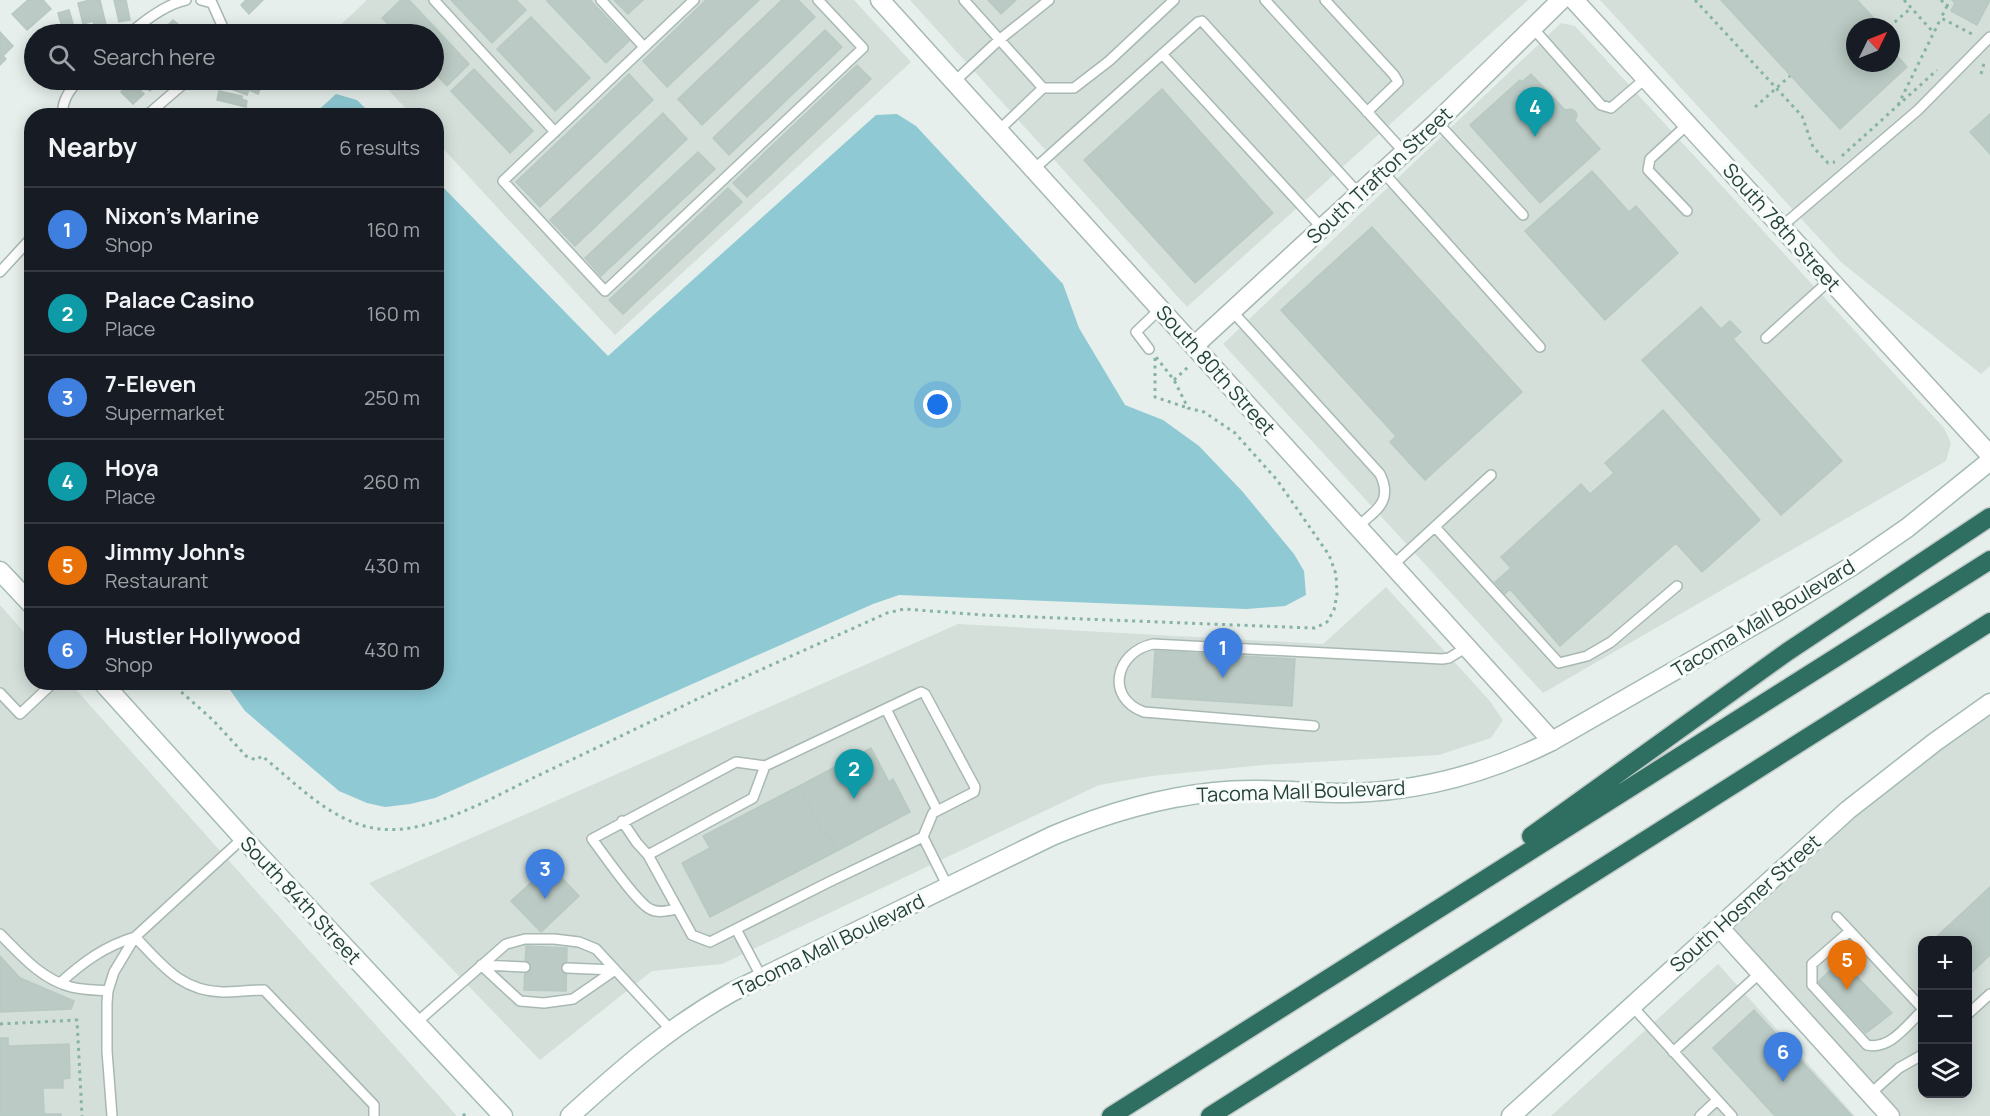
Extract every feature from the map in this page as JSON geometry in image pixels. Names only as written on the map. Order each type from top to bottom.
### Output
[{"type":"highway","points":[[1400,932],[1694,717],[1823,627],[1990,517]]},
{"type":"highway","points":[[1111,1116],[1990,560]]},
{"type":"highway","points":[[1210,1116],[1990,622]]},
{"type":"main road","name":"South 80th Street","points":[[880,0],[1160,309],[1193,355],[1358,526],[1552,741]]},
{"type":"main road","name":"South Trafton Street","points":[[1193,355],[1232,311],[1437,122],[1561,0]]},
{"type":"main road","name":"South 78th Street","points":[[1574,0],[1990,455]]},
{"type":"main road","name":"Tacoma Mall Boulevard","points":[[570,1116],[628,1063],[671,1030],[705,1008],[1052,836],[1083,823],[1148,803],[1181,796],[1238,790],[1347,793],[1407,788],[1466,776],[1522,756],[1775,613],[1852,566],[1915,522],[1990,461]]},
{"type":"main road","points":[[0,571],[24,596]]},
{"type":"main road","name":"South 84th Street","points":[[109,690],[243,838],[503,1116]]},
{"type":"main road","name":"South Hosmer Street","points":[[1510,1116],[1848,810],[1935,742],[1990,703]]},
{"type":"main road","points":[[1719,927],[1890,1116]]},
{"type":"lane","points":[[143,24],[161,11],[179,1],[186,0]]},
{"type":"lane","points":[[201,0],[212,3],[221,24]]},
{"type":"lane","points":[[434,0],[555,132]]},
{"type":"lane","points":[[601,0],[644,47]]},
{"type":"lane","points":[[694,0],[503,181],[605,291],[863,48],[818,0]]},
{"type":"lane","points":[[964,0],[1043,88]]},
{"type":"lane","points":[[954,82],[999,40],[1049,0]]},
{"type":"lane","points":[[998,131],[1043,88],[1074,88],[1109,61],[1174,0]]},
{"type":"lane","points":[[1265,0],[1404,153]]},
{"type":"lane","points":[[1325,0],[1398,82],[1367,112]]},
{"type":"lane","points":[[1033,170],[1198,22],[1202,21],[1359,194]]},
{"type":"lane","points":[[1532,27],[1601,105],[1611,108],[1646,78]]},
{"type":"lane","points":[[1781,227],[1918,110],[1990,37]]},
{"type":"lane","points":[[1162,54],[1322,228]]},
{"type":"lane","points":[[62,108],[71,90]]},
{"type":"lane","points":[[155,108],[176,90]]},
{"type":"lane","points":[[1437,122],[1523,215]]},
{"type":"lane","points":[[1687,211],[1648,170],[1650,159],[1688,124]]},
{"type":"lane","points":[[1383,172],[1540,347]]},
{"type":"lane","points":[[0,272],[24,246]]},
{"type":"lane","points":[[1766,338],[1830,280]]},
{"type":"lane","points":[[1149,349],[1136,332],[1160,309]]},
{"type":"lane","points":[[1232,311],[1380,474],[1386,489],[1384,500],[1379,508],[1358,526]]},
{"type":"lane","points":[[1393,565],[1491,475]]},
{"type":"lane","points":[[1435,527],[1559,663],[1587,656],[1611,642],[1677,586]]},
{"type":"lane","points":[[1314,726],[1144,712],[1132,705],[1126,698],[1119,681],[1119,673],[1122,664],[1130,655],[1144,646],[1153,644],[1442,659],[1449,658],[1467,647]]},
{"type":"lane","points":[[0,693],[20,714],[46,690]]},
{"type":"lane","points":[[622,821],[648,855],[678,909],[692,935],[710,942],[923,837],[933,813],[974,792],[975,787],[925,694],[921,692],[765,766],[736,762],[622,821],[592,838],[648,909],[658,912],[678,909]]},
{"type":"lane","points":[[886,709],[937,810]]},
{"type":"lane","points":[[648,855],[753,798],[765,766]]},
{"type":"lane","points":[[923,837],[948,887]]},
{"type":"lane","points":[[112,1116],[107,1051],[108,991],[117,965],[135,937],[243,838]]},
{"type":"lane","points":[[1838,916],[1918,1004]]},
{"type":"lane","points":[[736,929],[762,978]]},
{"type":"lane","points":[[1851,930],[1812,964],[1812,986],[1867,1045],[1876,1047],[1889,1042],[1918,1014]]},
{"type":"lane","points":[[0,934],[32,966],[60,983],[72,988],[108,991]]},
{"type":"lane","points":[[60,983],[96,953],[135,937]]},
{"type":"lane","points":[[135,937],[169,972],[187,984],[223,992],[264,990],[374,1106],[374,1116]]},
{"type":"lane","points":[[416,1023],[506,944],[525,939],[554,939],[579,942],[596,949],[671,1030]]},
{"type":"lane","points":[[481,965],[525,968]]},
{"type":"lane","points":[[481,965],[520,1000],[544,1003],[573,999],[615,970]]},
{"type":"lane","points":[[567,968],[615,970]]},
{"type":"lane","points":[[1673,1052],[1760,973]]},
{"type":"lane","points":[[1972,1010],[1990,994]]},
{"type":"lane","points":[[1632,1006],[1732,1116]]},
{"type":"lane","points":[[1870,1094],[1899,1068],[1918,1058]]},
{"type":"lane","points":[[1700,1116],[1717,1100]]},
{"type":"path","points":[[1695,0],[1802,116],[1813,147],[1828,163],[1833,164],[1940,67]]},
{"type":"path","points":[[1904,0],[1934,33]]},
{"type":"path","points":[[1941,0],[1947,6]]},
{"type":"path","points":[[1897,107],[1950,0]]},
{"type":"path","points":[[1899,18],[1911,8]]},
{"type":"path","points":[[1941,18],[1975,36]]},
{"type":"path","points":[[1981,74],[1984,61]]},
{"type":"path","points":[[1755,107],[1790,76]]},
{"type":"path","points":[[1174,380],[1193,355]]},
{"type":"path","points":[[179,690],[213,720],[246,756],[256,760],[262,756],[331,811],[349,822],[379,829],[402,830],[424,826],[471,807],[738,680],[887,613],[904,609],[983,615],[1314,628],[1326,622],[1334,610],[1337,594],[1336,574],[1329,555],[1278,480],[1234,433],[1204,412],[1188,408],[1155,397],[1155,356],[1174,380],[1188,408]]},
{"type":"path","points":[[0,1024],[77,1020],[82,1116]]},
{"type":"shaded area","points":[[367,0],[854,0],[911,62],[615,335],[444,150],[444,108],[405,108],[388,90],[444,90],[444,24],[341,24]]},
{"type":"shaded area","points":[[910,0],[1528,0],[1187,307]]},
{"type":"shaded area","points":[[1600,0],[1990,0],[1990,366],[1981,374],[1842,263]]},
{"type":"shaded area","points":[[1561,23],[1575,26],[1944,428],[1951,443],[1946,461],[1543,693],[1223,344]]},
{"type":"shaded area","points":[[1386,587],[1489,700],[1503,720],[1491,738],[1439,755],[1263,765],[1152,776],[1099,785],[722,964],[652,971],[540,1060],[369,883],[958,624],[1323,644]]},
{"type":"shaded area","points":[[0,605],[24,632],[24,690],[76,690],[457,1116],[0,1116]]},
{"type":"shaded area","points":[[1990,703],[1990,1116],[1890,1116],[1719,927]]},
{"type":"shaded area","points":[[1718,964],[1855,1116],[1551,1116]]},
{"type":"water","points":[[336,94],[357,100],[365,108],[321,108]]},
{"type":"water","points":[[897,114],[916,126],[1063,284],[1079,328],[1125,405],[1163,420],[1199,446],[1242,491],[1294,554],[1304,571],[1306,595],[1285,606],[1246,609],[899,595],[873,604],[435,798],[385,807],[367,803],[339,791],[245,711],[230,690],[444,690],[444,188],[608,356],[876,115]]},
{"type":"building","points":[[28,0],[43,0],[51,9],[34,24],[24,24],[24,27],[12,14]]},
{"type":"building","points":[[100,0],[106,24],[94,24],[93,21],[83,24],[78,3]]},
{"type":"building","points":[[114,0],[126,0],[130,20],[119,22]]},
{"type":"building","points":[[246,0],[263,0],[249,14],[241,5]]},
{"type":"building","points":[[401,0],[409,0],[432,24],[388,24],[382,18]]},
{"type":"building","points":[[451,0],[516,0],[526,10],[492,43]]},
{"type":"building","points":[[548,0],[590,0],[629,41],[606,63]]},
{"type":"building","points":[[614,0],[643,0],[628,14]]},
{"type":"building","points":[[706,0],[759,0],[667,87],[643,61]]},
{"type":"building","points":[[782,0],[798,0],[815,17],[702,125],[678,99]]},
{"type":"building","points":[[988,0],[1016,0],[1001,14]]},
{"type":"building","points":[[1721,0],[1857,0],[1874,18],[1846,18],[1846,72],[1900,72],[1900,59],[1907,67],[1840,129]]},
{"type":"building","points":[[1952,0],[1990,0],[1977,25],[1951,11],[1955,3]]},
{"type":"building","points":[[69,10],[73,24],[61,24],[58,13]]},
{"type":"building","points":[[531,17],[590,78],[555,111],[497,49]]},
{"type":"building","points":[[825,30],[842,47],[729,155],[713,138]]},
{"type":"building","points":[[0,32],[13,46],[3,56],[6,59],[0,65]]},
{"type":"building","points":[[444,37],[469,64],[447,86],[444,83]]},
{"type":"building","points":[[857,65],[871,79],[747,197],[733,183]]},
{"type":"building","points":[[474,69],[533,131],[510,153],[451,91]]},
{"type":"building","points":[[629,74],[653,100],[540,207],[516,182]]},
{"type":"building","points":[[1531,74],[1565,110],[1575,111],[1577,115],[1575,121],[1600,149],[1540,203],[1470,125],[1520,80],[1522,82]]},
{"type":"building","points":[[1162,89],[1273,213],[1195,283],[1084,160]]},
{"type":"building","points":[[140,90],[144,94],[133,104],[121,92]]},
{"type":"building","points":[[234,90],[249,90],[247,95]]},
{"type":"building","points":[[219,91],[242,96],[242,99],[247,101],[246,107],[217,100]]},
{"type":"building","points":[[663,113],[687,139],[575,246],[550,220]]},
{"type":"building","points":[[1990,114],[1990,154],[1970,132]]},
{"type":"building","points":[[698,152],[715,169],[601,276],[585,258]]},
{"type":"building","points":[[1592,171],[1629,212],[1636,206],[1678,253],[1605,320],[1525,231]]},
{"type":"building","points":[[728,188],[742,202],[623,314],[609,300]]},
{"type":"building","points":[[1372,227],[1522,392],[1425,480],[1390,442],[1396,436],[1281,310]]},
{"type":"building","points":[[1701,307],[1721,329],[1730,321],[1741,332],[1733,339],[1842,461],[1781,515],[1642,360]]},
{"type":"building","points":[[1663,410],[1760,520],[1702,572],[1676,543],[1560,646],[1510,589],[1505,594],[1495,582],[1511,568],[1501,557],[1581,484],[1590,494],[1614,473],[1605,463]]},
{"type":"building","points":[[1155,651],[1295,659],[1292,706],[1152,697]]},
{"type":"building","points":[[871,748],[889,782],[893,779],[910,812],[837,851],[827,833],[824,835],[799,786]]},
{"type":"building","points":[[799,786],[824,835],[827,833],[837,851],[710,917],[682,863],[710,848],[703,836]]},
{"type":"building","points":[[550,865],[579,896],[541,932],[511,901]]},
{"type":"building","points":[[1990,887],[1990,955],[1972,972],[1972,936],[1937,936]]},
{"type":"building","points":[[526,946],[567,948],[566,991],[524,990]]},
{"type":"building","points":[[0,956],[20,978],[74,1001],[71,1009],[0,1012]]},
{"type":"building","points":[[1841,960],[1892,1013],[1866,1033],[1818,982]]},
{"type":"building","points":[[1754,1010],[1852,1116],[1775,1116],[1713,1048]]},
{"type":"building","points":[[0,1038],[8,1038],[8,1046],[69,1044],[70,1078],[63,1079],[63,1088],[43,1088],[44,1114],[61,1114],[61,1116],[0,1116]]},
{"type":"place","name":"Hoya","points":[[1535,137]]},
{"type":"place","name":"Nixon's Marine","points":[[1223,678]]},
{"type":"place","name":"Palace Casino","points":[[854,799]]},
{"type":"place","name":"7-Eleven","points":[[545,899]]},
{"type":"place","name":"Jimmy John's","points":[[1847,990]]},
{"type":"place","name":"Hustler Hollywood","points":[[1783,1082]]}]
